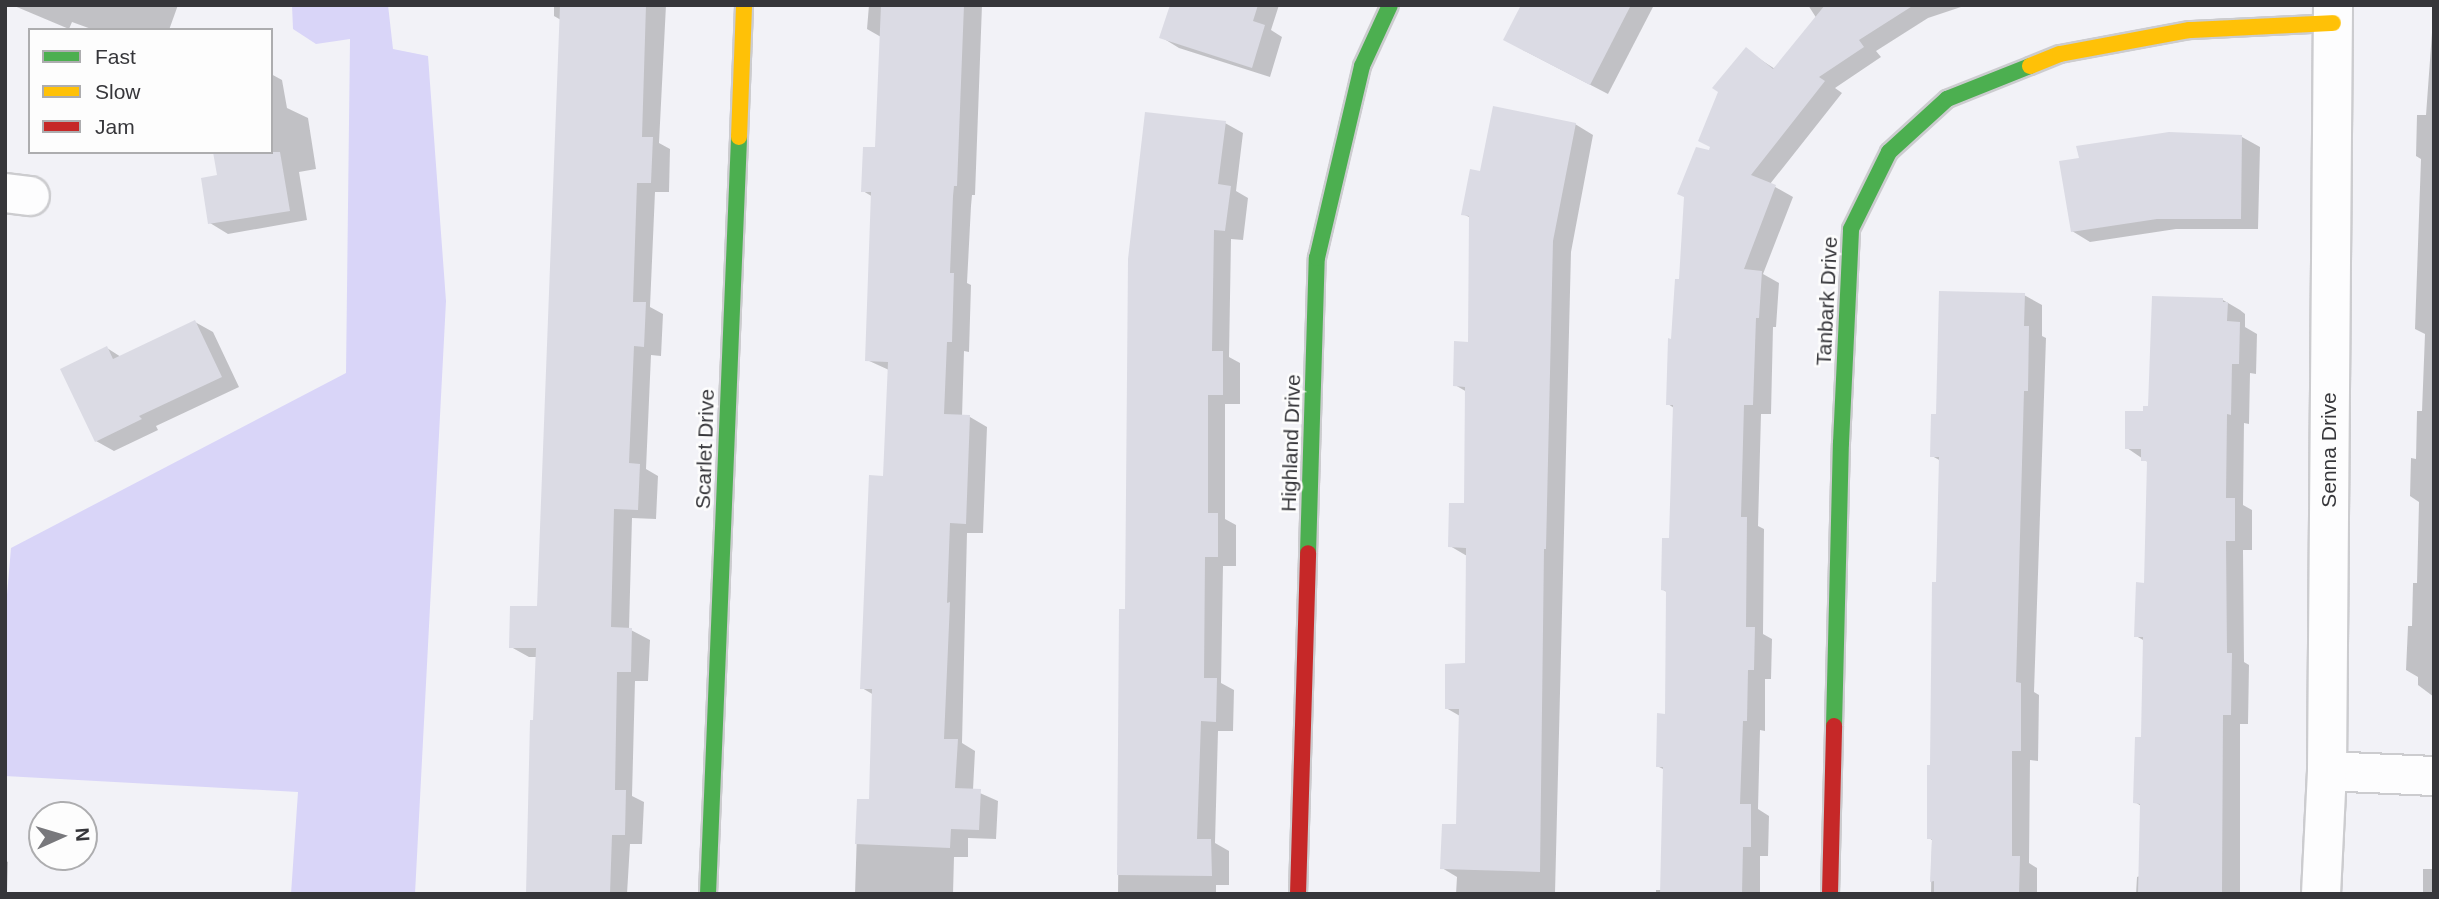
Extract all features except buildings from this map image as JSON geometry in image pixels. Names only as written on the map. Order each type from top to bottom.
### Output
[{"type":"street","name":"Scarlet Drive","points":[[708,894],[744,5]]},
{"type":"street","name":"Highland Drive","points":[[1298,894],[1317,258],[1362,66],[1390,5]]},
{"type":"street","name":"Senna Drive","points":[[2321,894],[2327,771],[2333,14]]},
{"type":"street","name":"Tanbark Drive","points":[[1830,894],[1842,443],[1851,229],[1889,152],[1947,99],[2060,54],[2190,30],[2333,14]]},
{"type":"street","points":[[2327,771],[2434,776]]},
{"type":"shaded area","points":[[292,5],[388,5],[393,49],[428,56],[446,301],[415,894],[291,894],[298,792],[5,776],[5,618],[11,548],[346,373],[350,39],[316,44],[293,29]]},
{"type":"traffic: fast","points":[[1308,553],[1317,258],[1362,66],[1390,5]]},
{"type":"traffic: fast","points":[[1834,726],[1841,443],[1851,229],[1889,152],[1947,99],[2030,66]]},
{"type":"traffic: fast","points":[[708,894],[739,137]]},
{"type":"traffic: slow","points":[[739,137],[744,5]]},
{"type":"traffic: slow","points":[[2030,66],[2060,54],[2190,30],[2333,23]]},
{"type":"traffic: jam","points":[[1298,894],[1308,553]]},
{"type":"traffic: jam","points":[[1830,894],[1834,726]]}]
